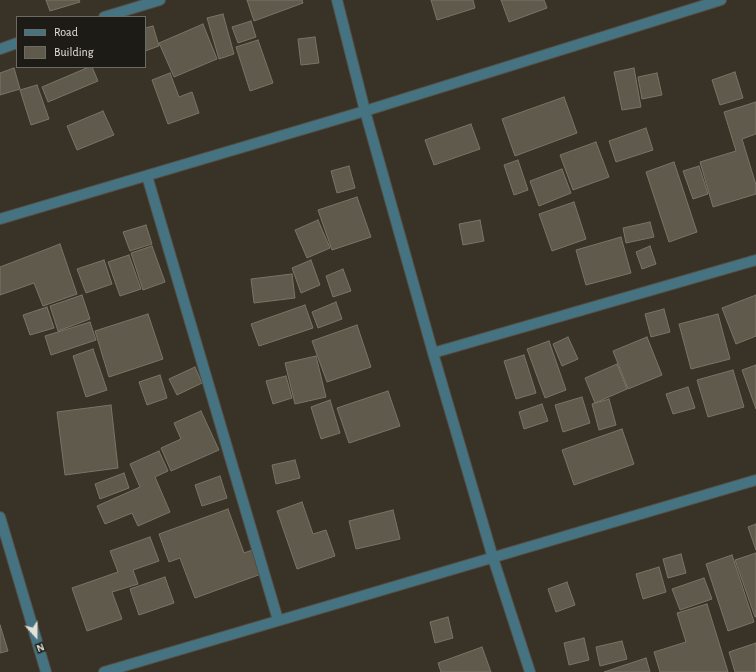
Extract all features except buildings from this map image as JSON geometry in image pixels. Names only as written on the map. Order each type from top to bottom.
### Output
[{"type":"street","points":[[107,16],[160,0]]},
{"type":"street","points":[[337,0],[365,111],[433,353],[493,558],[530,672]]},
{"type":"street","points":[[0,219],[365,111],[721,0]]},
{"type":"street","points":[[0,48],[16,43]]},
{"type":"street","points":[[147,176],[278,620]]},
{"type":"street","points":[[433,353],[756,260]]},
{"type":"street","points":[[104,672],[756,480]]},
{"type":"street","points":[[0,517],[46,672]]}]
